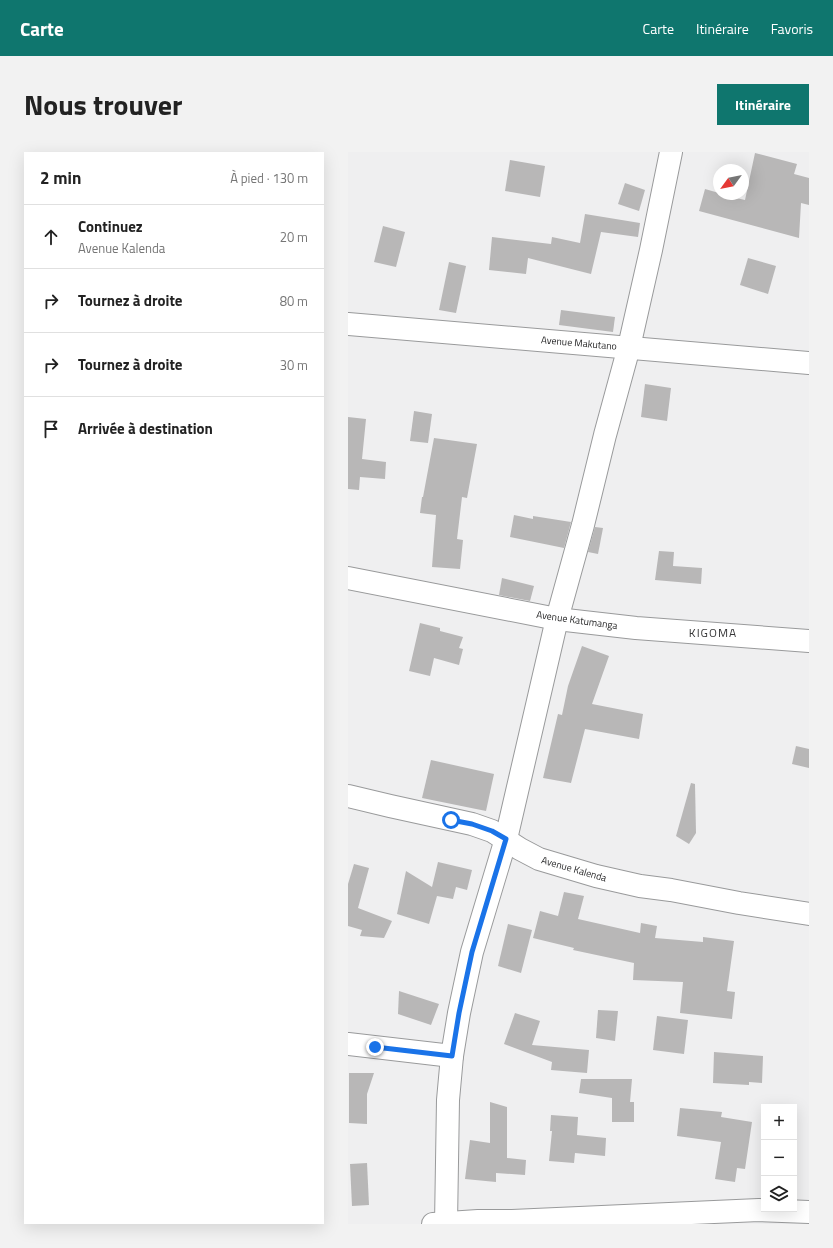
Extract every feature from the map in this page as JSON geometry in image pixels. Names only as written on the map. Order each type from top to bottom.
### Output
[{"type":"street","points":[[671,152],[629,347],[557,619],[506,839],[472,952],[459,1013],[452,1056],[448,1100],[442,1224],[751,1211],[809,1212]]},
{"type":"street","name":"Avenue Makutano","points":[[348,324],[809,363]]},
{"type":"street","name":"Avenue Katumanga","points":[[348,578],[557,619],[636,628],[809,641]]},
{"type":"street","name":"Avenue Kalenda","points":[[348,796],[472,824],[492,831],[539,859],[596,876],[640,886],[809,914]]},
{"type":"street","points":[[348,1044],[452,1056]]},
{"type":"building","points":[[755,153],[797,164],[794,174],[809,178],[809,205],[801,203],[799,238],[699,211],[705,189],[713,191],[713,200],[749,200],[749,181]]},
{"type":"building","points":[[510,160],[545,166],[540,197],[505,191]]},
{"type":"building","points":[[625,183],[645,190],[639,211],[618,204]]},
{"type":"building","points":[[585,214],[640,223],[638,237],[601,232],[591,274],[528,258],[526,274],[489,270],[492,237],[551,244],[552,237],[580,243]]},
{"type":"building","points":[[383,226],[405,232],[396,267],[374,262]]},
{"type":"building","points":[[748,258],[776,266],[768,294],[740,285]]},
{"type":"building","points":[[449,262],[466,266],[456,313],[439,310]]},
{"type":"building","points":[[561,310],[615,317],[613,332],[559,325]]},
{"type":"building","points":[[645,384],[671,388],[667,421],[641,417]]},
{"type":"building","points":[[414,411],[432,414],[428,443],[410,441]]},
{"type":"building","points":[[348,417],[366,419],[362,459],[386,462],[385,479],[360,477],[359,490],[348,489]]},
{"type":"building","points":[[434,438],[477,444],[467,498],[462,497],[457,539],[463,540],[460,569],[432,567],[436,515],[420,513]]},
{"type":"building","points":[[514,515],[533,519],[533,516],[571,522],[564,548],[510,537]]},
{"type":"building","points":[[595,527],[603,528],[598,554],[588,552]]},
{"type":"building","points":[[659,551],[674,552],[673,566],[702,568],[701,584],[655,580]]},
{"type":"building","points":[[502,578],[534,586],[530,601],[499,595]]},
{"type":"building","points":[[420,623],[440,628],[440,631],[463,637],[459,648],[463,649],[459,665],[434,658],[430,676],[409,671]]},
{"type":"building","points":[[582,646],[609,656],[592,704],[643,714],[639,739],[585,729],[571,783],[543,778],[558,714],[562,715],[568,686]]},
{"type":"building","points":[[796,746],[809,749],[809,768],[792,764]]},
{"type":"building","points":[[431,760],[494,774],[486,811],[422,798]]},
{"type":"building","points":[[691,783],[695,784],[696,833],[689,844],[676,836]]},
{"type":"building","points":[[438,862],[472,870],[467,890],[456,887],[453,899],[437,896],[429,924],[397,914],[406,871],[432,887]]},
{"type":"building","points":[[354,864],[369,868],[358,908],[392,921],[384,938],[360,936],[362,930],[348,926],[348,884]]},
{"type":"building","points":[[564,892],[584,896],[578,919],[640,933],[641,923],[657,926],[655,938],[703,942],[703,937],[734,941],[727,991],[735,992],[732,1019],[680,1013],[683,982],[633,980],[634,963],[573,950],[574,948],[533,938],[540,911],[558,916]]},
{"type":"building","points":[[508,924],[532,930],[521,973],[498,966]]},
{"type":"building","points":[[399,991],[439,1004],[431,1025],[398,1014]]},
{"type":"building","points":[[598,1010],[618,1011],[615,1041],[596,1038]]},
{"type":"building","points":[[515,1013],[540,1021],[532,1045],[589,1050],[587,1073],[551,1070],[552,1062],[504,1044]]},
{"type":"building","points":[[657,1016],[688,1020],[684,1054],[653,1050]]},
{"type":"building","points":[[714,1052],[763,1056],[762,1083],[749,1082],[749,1085],[713,1083]]},
{"type":"building","points":[[349,1073],[374,1073],[367,1094],[367,1124],[349,1123]]},
{"type":"building","points":[[581,1079],[632,1079],[630,1102],[634,1102],[634,1122],[612,1122],[612,1098],[579,1093]]},
{"type":"building","points":[[490,1102],[507,1107],[507,1158],[526,1160],[525,1175],[496,1173],[496,1182],[465,1179],[470,1140],[490,1143]]},
{"type":"building","points":[[680,1108],[722,1112],[721,1117],[752,1122],[745,1169],[737,1168],[735,1182],[715,1179],[721,1142],[677,1136]]},
{"type":"building","points":[[551,1115],[578,1117],[577,1135],[606,1138],[605,1156],[575,1153],[574,1163],[549,1161],[552,1131],[550,1131]]},
{"type":"building","points":[[367,1163],[369,1205],[352,1206],[350,1164]]},
{"type":"district","name":"KIGOMA","points":[[713,632]]},
{"type":"route","points":[[375,1047],[452,1056],[459,1013],[472,952],[506,839],[492,831],[472,824],[451,820]]}]
